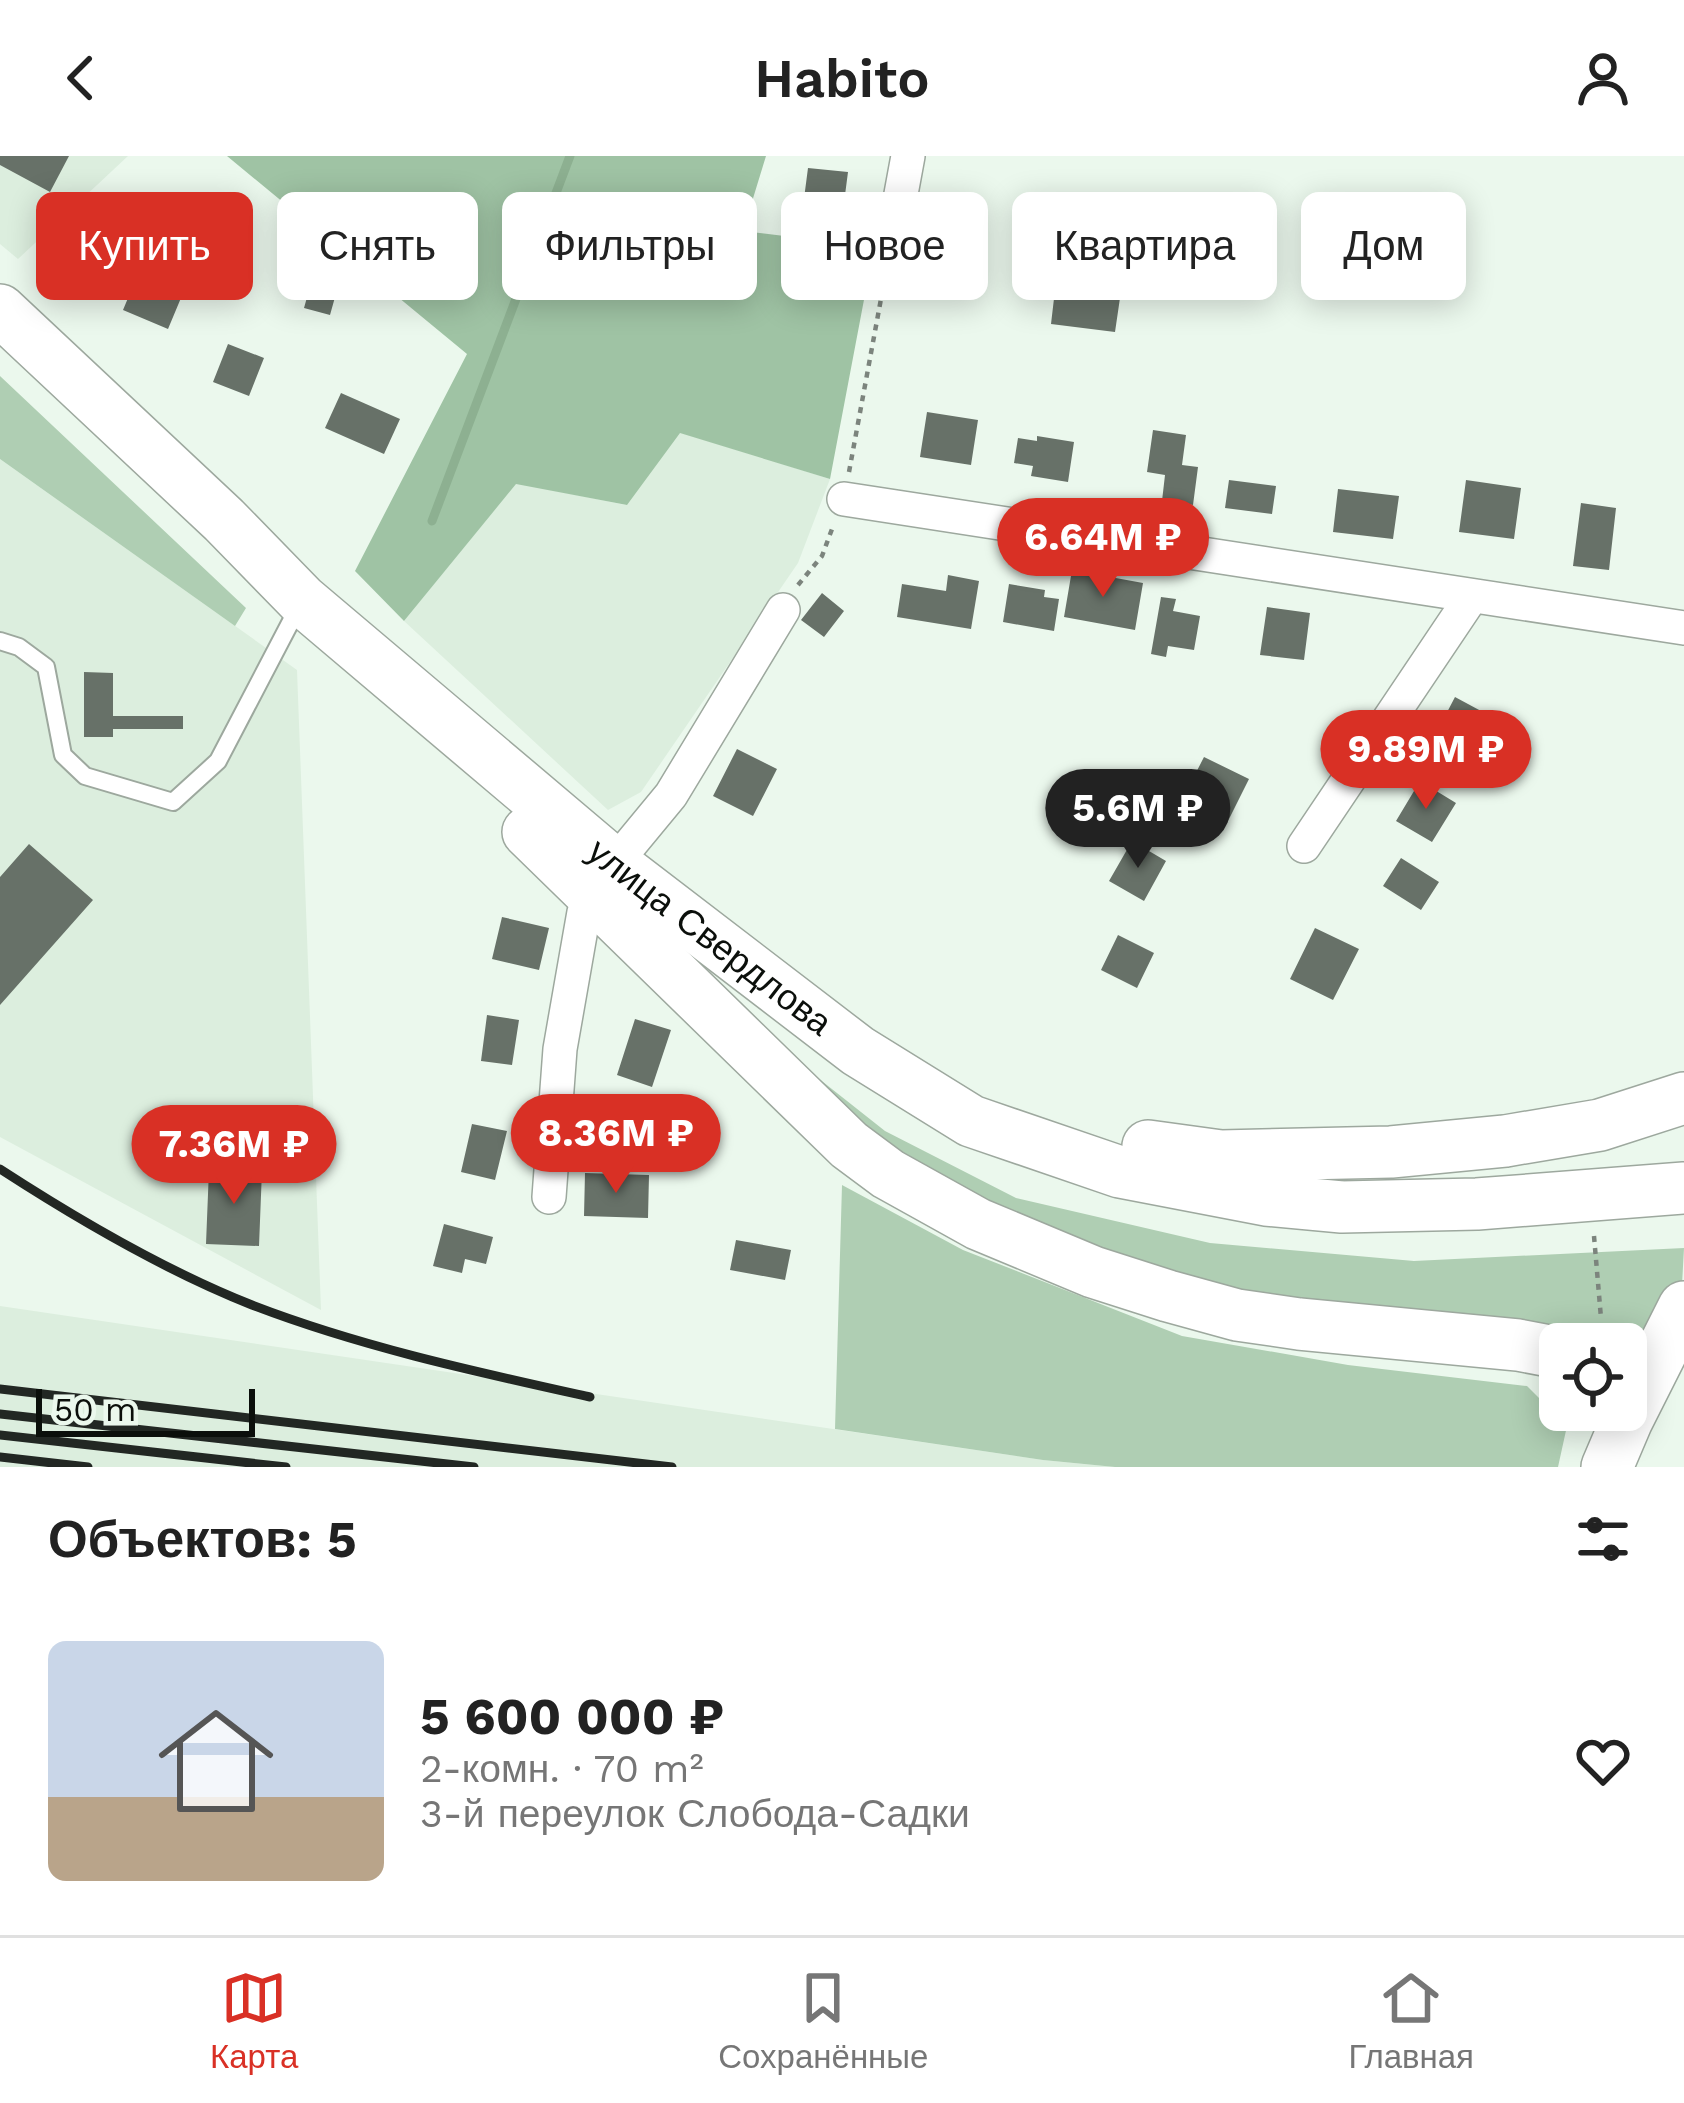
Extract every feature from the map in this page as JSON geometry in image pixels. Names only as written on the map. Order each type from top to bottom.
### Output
[{"type":"main road","points":[[0,310],[224,520],[436,745],[605,880],[645,949],[849,1145],[888,1174],[978,1224],[1093,1272],[1237,1315],[1539,1350]]},
{"type":"main road","name":"улица Свердлова","points":[[605,880],[858,1052],[971,1121],[1120,1172],[1196,1189],[1342,1207],[1477,1204],[1684,1188]]},
{"type":"main road","points":[[858,1052],[982,1104],[1086,1137],[1221,1156],[1391,1152],[1505,1142],[1600,1125],[1684,1098]]},
{"type":"main road","points":[[1647,1388],[1684,1307]]},
{"type":"street","points":[[901,192],[908,156]]},
{"type":"street","points":[[844,499],[1684,628]]},
{"type":"street","points":[[1304,846],[1472,596]]},
{"type":"street","points":[[549,1197],[560,1049],[584,912],[671,794],[783,610]]},
{"type":"lane","points":[[0,641],[19,647],[46,667],[63,755],[85,776],[172,802],[218,761],[302,600]]},
{"type":"path","points":[[783,610],[822,556],[844,499],[881,300]]},
{"type":"path","points":[[1590,1195],[1601,1318]]},
{"type":"shaded area","points":[[0,156],[128,156],[90,192],[36,192],[36,242],[18,259],[0,244]]},
{"type":"shaded area","points":[[679,432],[830,479],[798,563],[641,792],[608,810],[404,621],[516,483],[626,505]]},
{"type":"shaded area","points":[[0,459],[297,670],[321,1310],[0,1137]]},
{"type":"shaded area","points":[[0,1306],[1043,1460],[1115,1467],[0,1467]]},
{"type":"green space","points":[[227,156],[766,156],[755,192],[502,192],[502,300],[757,300],[757,233],[781,236],[781,300],[864,300],[830,479],[680,433],[627,505],[516,484],[404,621],[355,571],[467,354],[402,300],[478,300],[478,192],[277,192],[277,197]]},
{"type":"green space","points":[[0,376],[246,608],[235,626],[0,459]]},
{"type":"green space","points":[[642,939],[885,1131],[1016,1198],[1210,1243],[1414,1261],[1684,1248],[1682,1285],[1647,1326],[1539,1323],[1539,1341],[1278,1319],[1095,1262],[880,1155]]},
{"type":"green space","points":[[842,1185],[963,1250],[1182,1336],[1348,1365],[1527,1386],[1539,1398],[1539,1431],[1566,1431],[1558,1467],[1115,1467],[835,1429]]},
{"type":"building","points":[[0,156],[69,156],[50,192],[0,165]]},
{"type":"building","points":[[808,168],[848,172],[845,192],[805,192]]},
{"type":"building","points":[[127,300],[180,300],[168,329],[123,310]]},
{"type":"building","points":[[306,300],[334,300],[330,315],[304,308]]},
{"type":"building","points":[[1054,300],[1120,300],[1115,332],[1051,324]]},
{"type":"building","points":[[228,344],[264,358],[249,396],[213,382]]},
{"type":"building","points":[[341,393],[400,419],[384,454],[325,428]]},
{"type":"building","points":[[927,412],[978,420],[971,465],[920,457]]},
{"type":"building","points":[[1153,430],[1186,435],[1182,465],[1198,467],[1193,505],[1162,501],[1165,475],[1147,472]]},
{"type":"building","points":[[1037,436],[1074,442],[1068,482],[1031,476],[1033,466],[1014,463],[1018,438],[1037,441]]},
{"type":"building","points":[[1229,480],[1276,486],[1272,514],[1225,508]]},
{"type":"building","points":[[1466,480],[1521,488],[1514,539],[1459,532]]},
{"type":"building","points":[[1338,489],[1399,496],[1393,539],[1333,532]]},
{"type":"building","points":[[1581,503],[1616,508],[1609,570],[1573,566]]},
{"type":"building","points":[[1072,570],[1143,583],[1135,630],[1064,617]]},
{"type":"building","points":[[948,575],[979,581],[971,629],[897,617],[902,584],[946,591]]},
{"type":"building","points":[[1009,584],[1045,590],[1044,597],[1059,599],[1054,631],[1003,622]]},
{"type":"building","points":[[822,593],[844,611],[824,637],[801,620]]},
{"type":"building","points":[[1161,597],[1176,599],[1173,611],[1200,616],[1194,650],[1168,646],[1166,657],[1151,654]]},
{"type":"building","points":[[1267,607],[1310,613],[1304,660],[1260,655]]},
{"type":"building","points":[[84,672],[113,673],[113,716],[183,716],[183,729],[113,729],[113,737],[84,737]]},
{"type":"building","points":[[1455,697],[1481,711],[1455,759],[1421,741],[1435,715],[1443,720]]},
{"type":"building","points":[[737,749],[777,769],[753,816],[713,796]]},
{"type":"building","points":[[1204,757],[1249,779],[1227,823],[1182,800]]},
{"type":"building","points":[[1420,781],[1456,803],[1432,842],[1396,821]]},
{"type":"building","points":[[1132,841],[1166,861],[1144,901],[1109,881]]},
{"type":"building","points":[[29,844],[93,900],[0,1005],[0,877]]},
{"type":"building","points":[[1401,858],[1439,882],[1421,910],[1383,886]]},
{"type":"building","points":[[502,917],[549,928],[539,970],[492,959]]},
{"type":"building","points":[[1315,928],[1359,949],[1333,1000],[1290,979]]},
{"type":"building","points":[[1118,935],[1154,953],[1137,988],[1101,970]]},
{"type":"building","points":[[487,1015],[519,1020],[512,1065],[481,1061]]},
{"type":"building","points":[[635,1019],[671,1030],[652,1087],[617,1075]]},
{"type":"building","points":[[472,1124],[507,1131],[495,1180],[461,1172]]},
{"type":"building","points":[[209,1169],[262,1170],[259,1246],[206,1244]]},
{"type":"building","points":[[585,1173],[649,1175],[648,1218],[584,1216]]},
{"type":"building","points":[[444,1224],[493,1237],[486,1264],[465,1259],[462,1273],[433,1266]]},
{"type":"building","points":[[736,1240],[791,1250],[785,1280],[730,1270]]},
{"type":"waterway","points":[[432,521],[570,156]]},
{"type":"railway","points":[[0,1169],[123,1243],[252,1305],[377,1346],[590,1397]]},
{"type":"railway","points":[[0,1389],[672,1467]]},
{"type":"railway","points":[[0,1414],[474,1467]]},
{"type":"railway","points":[[0,1435],[286,1467]]},
{"type":"railway","points":[[0,1457],[88,1467]]}]
